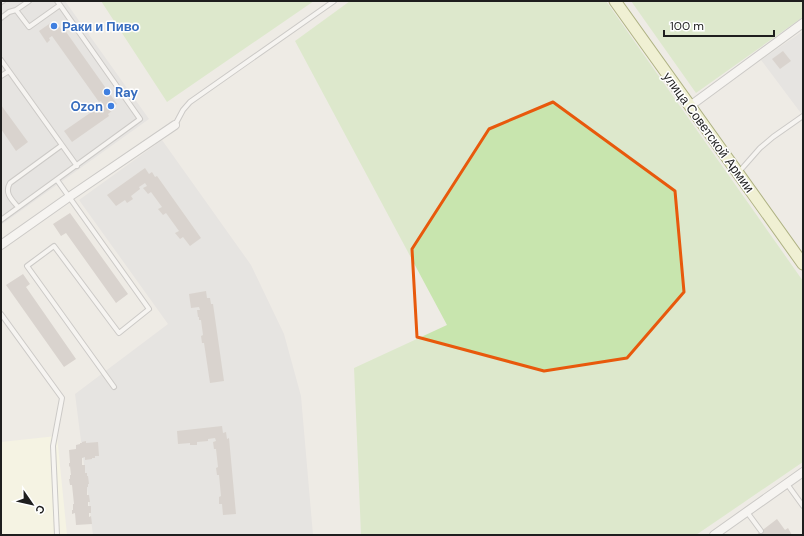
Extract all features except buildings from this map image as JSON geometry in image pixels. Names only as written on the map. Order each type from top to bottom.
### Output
[{"type":"main road","name":"улица Советской Армии","points":[[615,1],[738,173],[797,251],[803,264]]},
{"type":"street","points":[[690,106],[803,23]]},
{"type":"street","points":[[1,245],[175,125]]},
{"type":"street","points":[[714,535],[803,472]]},
{"type":"lane","points":[[1,18],[29,1]]},
{"type":"lane","points":[[175,125],[183,110],[190,102],[334,1]]},
{"type":"lane","points":[[1,220],[140,119],[59,3],[29,27],[16,10]]},
{"type":"lane","points":[[1,60],[77,166]]},
{"type":"lane","points":[[1,76],[8,71]]},
{"type":"lane","points":[[738,173],[765,144],[803,116]]},
{"type":"lane","points":[[18,207],[7,191],[10,183],[62,145]]},
{"type":"lane","points":[[57,180],[149,309],[118,333],[54,246],[27,266],[114,387]]},
{"type":"lane","points":[[1,314],[62,398],[53,446],[57,535]]},
{"type":"lane","points":[[787,483],[803,506]]},
{"type":"lane","points":[[747,512],[761,531]]},
{"type":"highlighted area","points":[[553,102],[675,191],[684,292],[627,358],[544,371],[417,337],[412,249],[489,129]]},
{"type":"shaded area","points":[[1,1],[65,1],[149,119],[1,225]]},
{"type":"shaded area","points":[[803,31],[803,116],[761,60]]},
{"type":"shaded area","points":[[162,140],[251,265],[284,334],[301,396],[313,535],[93,535],[75,394],[168,324],[79,200]]},
{"type":"shaded area","points":[[57,436],[67,535],[1,535],[1,442]]},
{"type":"green space","points":[[101,1],[314,1],[167,102]]},
{"type":"green space","points":[[350,1],[606,1],[803,281],[803,462],[696,535],[361,535],[354,368],[447,325],[295,41]]},
{"type":"green space","points":[[631,1],[803,1],[803,17],[696,93]]},
{"type":"place","name":"Раки и Пиво","points":[[54,26]]},
{"type":"place","name":"Ray","points":[[107,92]]},
{"type":"place","name":"Ozon","points":[[111,106]]}]
